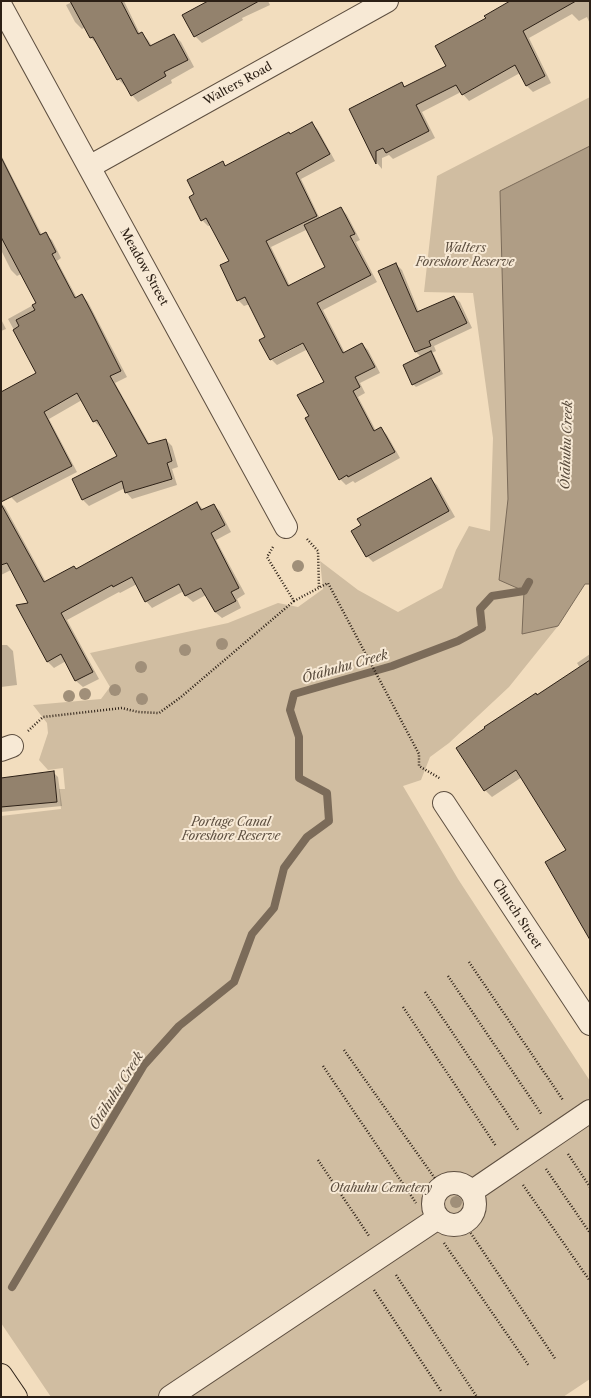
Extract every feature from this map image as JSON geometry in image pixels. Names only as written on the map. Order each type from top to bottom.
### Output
[{"type":"main road","points":[[1,1375],[16,1397]]},
{"type":"street","name":"Walters Road","points":[[89,167],[387,1]]},
{"type":"street","name":"Meadow Street","points":[[1,6],[286,527]]},
{"type":"street","name":"Church Street","points":[[444,803],[590,1024]]},
{"type":"street","points":[[471,1192],[583,1116]]},
{"type":"street","points":[[454,1183],[466,1187],[471,1192],[475,1205],[473,1212],[464,1222],[457,1225],[443,1222],[434,1212],[433,1199],[441,1187],[454,1183]]},
{"type":"street","points":[[170,1397],[438,1218]]},
{"type":"path","points":[[294,601],[267,557],[286,527],[309,540],[318,551],[319,588]]},
{"type":"path","points":[[6,748],[43,717],[122,708],[138,712],[159,713],[181,697],[294,601],[328,583],[419,754]]},
{"type":"path","points":[[469,962],[583,1116]]},
{"type":"path","points":[[448,976],[590,1187]]},
{"type":"path","points":[[425,992],[590,1233]]},
{"type":"path","points":[[344,1050],[441,1187]]},
{"type":"path","points":[[318,1160],[477,1397]]},
{"type":"path","points":[[464,1222],[556,1360]]},
{"type":"path","points":[[360,1270],[441,1391]]},
{"type":"green space","points":[[590,97],[590,584],[585,584],[558,626],[509,687],[449,743],[430,757],[421,780],[403,786],[458,879],[590,1081],[590,1379],[563,1397],[51,1397],[1,1323],[1,816],[61,809],[59,789],[65,789],[63,768],[48,770],[39,760],[48,733],[47,723],[33,705],[101,699],[110,687],[90,653],[228,623],[278,603],[298,607],[323,589],[320,561],[358,590],[398,612],[442,588],[456,550],[469,526],[490,531],[493,438],[473,293],[424,292],[437,176]]},
{"type":"water","points":[[590,146],[590,584],[585,584],[558,626],[522,634],[524,591],[499,580],[508,499],[500,191]]},
{"type":"building","points":[[70,1],[121,1],[138,34],[142,32],[150,46],[174,34],[188,60],[164,72],[166,76],[131,96],[121,78],[117,80],[93,37],[90,38]]},
{"type":"building","points":[[208,1],[259,1],[194,37],[182,15]]},
{"type":"building","points":[[510,1],[576,1],[523,31],[545,76],[526,86],[515,65],[462,95],[456,85],[416,105],[429,131],[386,153],[383,148],[376,151],[376,164],[349,109],[402,82],[404,87],[446,66],[435,46],[486,18],[484,16]]},
{"type":"building","points":[[312,122],[330,154],[296,173],[317,216],[266,241],[288,286],[325,267],[304,225],[341,207],[355,234],[350,236],[371,275],[317,303],[343,353],[362,343],[375,367],[355,377],[360,387],[353,391],[374,431],[381,427],[395,452],[348,477],[347,475],[339,480],[305,418],[309,416],[297,395],[324,382],[303,343],[270,360],[259,340],[265,337],[245,297],[237,301],[220,265],[229,261],[206,218],[201,221],[189,197],[194,194],[187,180],[223,161],[225,166],[289,132],[290,134]]},
{"type":"building","points":[[1,157],[40,235],[46,232],[56,252],[52,254],[75,298],[82,294],[92,313],[121,371],[110,376],[148,444],[166,439],[172,461],[167,463],[172,479],[125,493],[122,481],[82,500],[72,479],[117,456],[97,420],[93,422],[77,393],[44,412],[72,466],[1,502],[1,392],[36,373],[13,330],[19,326],[16,320],[35,310],[32,305],[36,303],[1,237]]},
{"type":"building","points":[[396,263],[417,312],[454,296],[467,323],[429,341],[431,346],[415,352],[378,271]]},
{"type":"building","points":[[431,351],[440,371],[412,385],[403,365]]},
{"type":"building","points":[[431,478],[449,511],[366,557],[351,531],[361,525],[357,519]]},
{"type":"building","points":[[197,502],[201,510],[214,504],[225,525],[211,533],[239,588],[231,592],[236,601],[215,612],[201,588],[185,596],[179,584],[145,602],[132,577],[113,587],[112,585],[61,613],[93,672],[75,681],[61,654],[47,662],[16,605],[28,603],[7,563],[1,565],[1,504],[44,582],[74,566],[76,569]]},
{"type":"building","points":[[590,660],[590,940],[545,862],[566,850],[516,770],[484,791],[456,748],[485,728],[484,727],[536,693],[537,695]]},
{"type":"building","points":[[54,771],[57,802],[1,807],[1,778]]},
{"type":"waterway","name":"Ōtāhuhu Creek","points":[[12,1287],[144,1065],[179,1026],[234,982],[252,934],[274,908],[284,868],[307,837],[329,821],[327,793],[299,778],[299,737],[290,710],[294,694],[392,666],[458,641],[482,628],[480,609],[492,596],[524,591],[529,582]]},
{"type":"park label","name":"Walters Foreshore Reserve","points":[[465,256]]},
{"type":"park label","name":"Portage Canal Foreshore Reserve","points":[[231,830]]},
{"type":"park label","name":"Otahuhu Cemetery","points":[[381,1189]]}]
